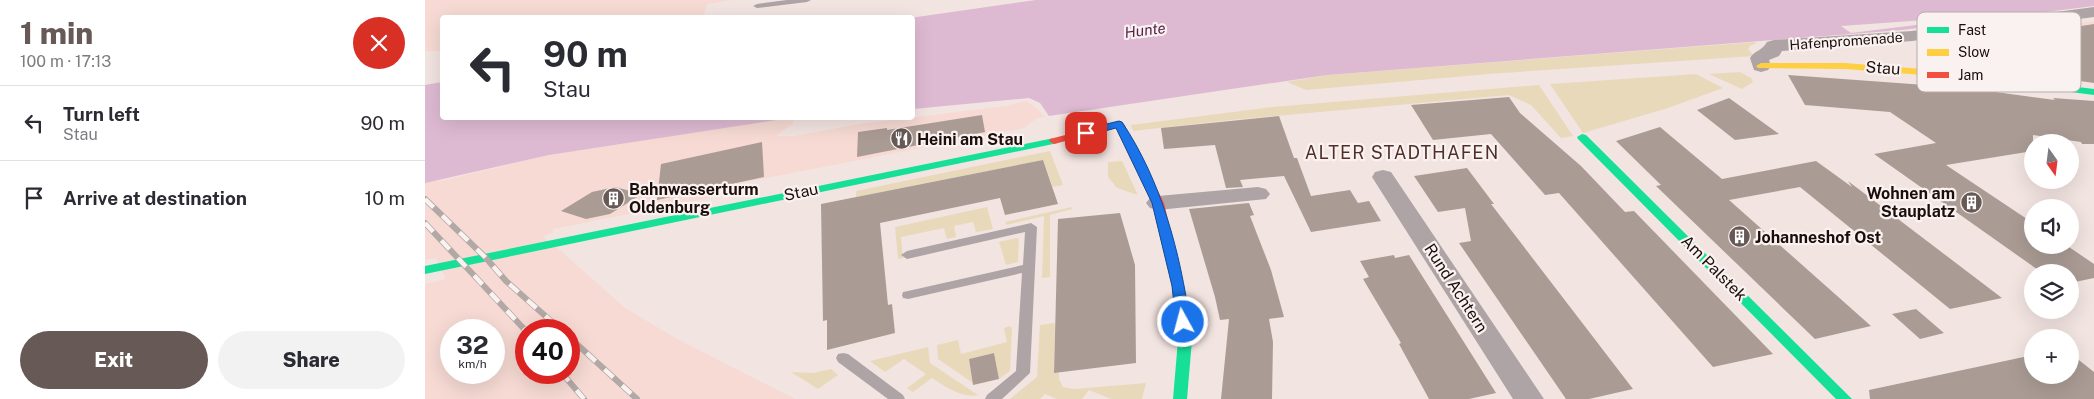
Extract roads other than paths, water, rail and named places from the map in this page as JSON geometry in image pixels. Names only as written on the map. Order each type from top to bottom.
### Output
[{"type":"street","name":"Hafenpromenade","points":[[2081,14],[2094,12]]},
{"type":"street","name":"Hafenpromenade","points":[[1761,66],[1759,58],[1772,52],[1774,46],[1917,35]]},
{"type":"street","name":"Stau","points":[[1761,66],[1845,66],[1917,71]]},
{"type":"street","name":"Stau","points":[[2081,90],[2094,92]]},
{"type":"street","name":"Stau","points":[[425,270],[1057,140],[1119,124],[1158,203]]},
{"type":"street","name":"Am Palstek","points":[[1581,137],[1845,399]]},
{"type":"street","name":"Rund Achtern","points":[[1383,177],[1529,399]]},
{"type":"street","points":[[1180,399],[1185,340],[1178,286],[1158,203],[1258,194]]},
{"type":"lane","points":[[757,6],[807,0]]},
{"type":"lane","points":[[907,255],[1031,227],[1023,373],[992,399]]},
{"type":"lane","points":[[908,295],[1028,268]]},
{"type":"lane","points":[[843,358],[898,399]]},
{"type":"water","name":"Hunte","points":[[1036,0],[2094,0],[2094,6],[2046,12],[1917,12],[1917,28],[1902,30],[1327,75],[1049,116],[1040,103],[1029,98],[915,109],[915,17]]},
{"type":"water","points":[[440,82],[440,120],[777,120],[549,155],[425,183],[425,85]]},
{"type":"railway","points":[[425,199],[485,257],[506,281],[549,319]]},
{"type":"railway","points":[[425,223],[515,319]]},
{"type":"railway","points":[[580,347],[637,399]]},
{"type":"railway","points":[[571,384],[584,399]]},
{"type":"place","name":"Heini am Stau","points":[[901,139]]},
{"type":"place","name":"Bahnwasserturm Oldenburg","points":[[613,198]]},
{"type":"place","name":"Wohnen am Stauplatz","points":[[1971,202]]},
{"type":"place","name":"Johanneshof Ost","points":[[1739,237]]},
{"type":"district","name":"ALTER STADTHAFEN","points":[[1402,152]]}]
